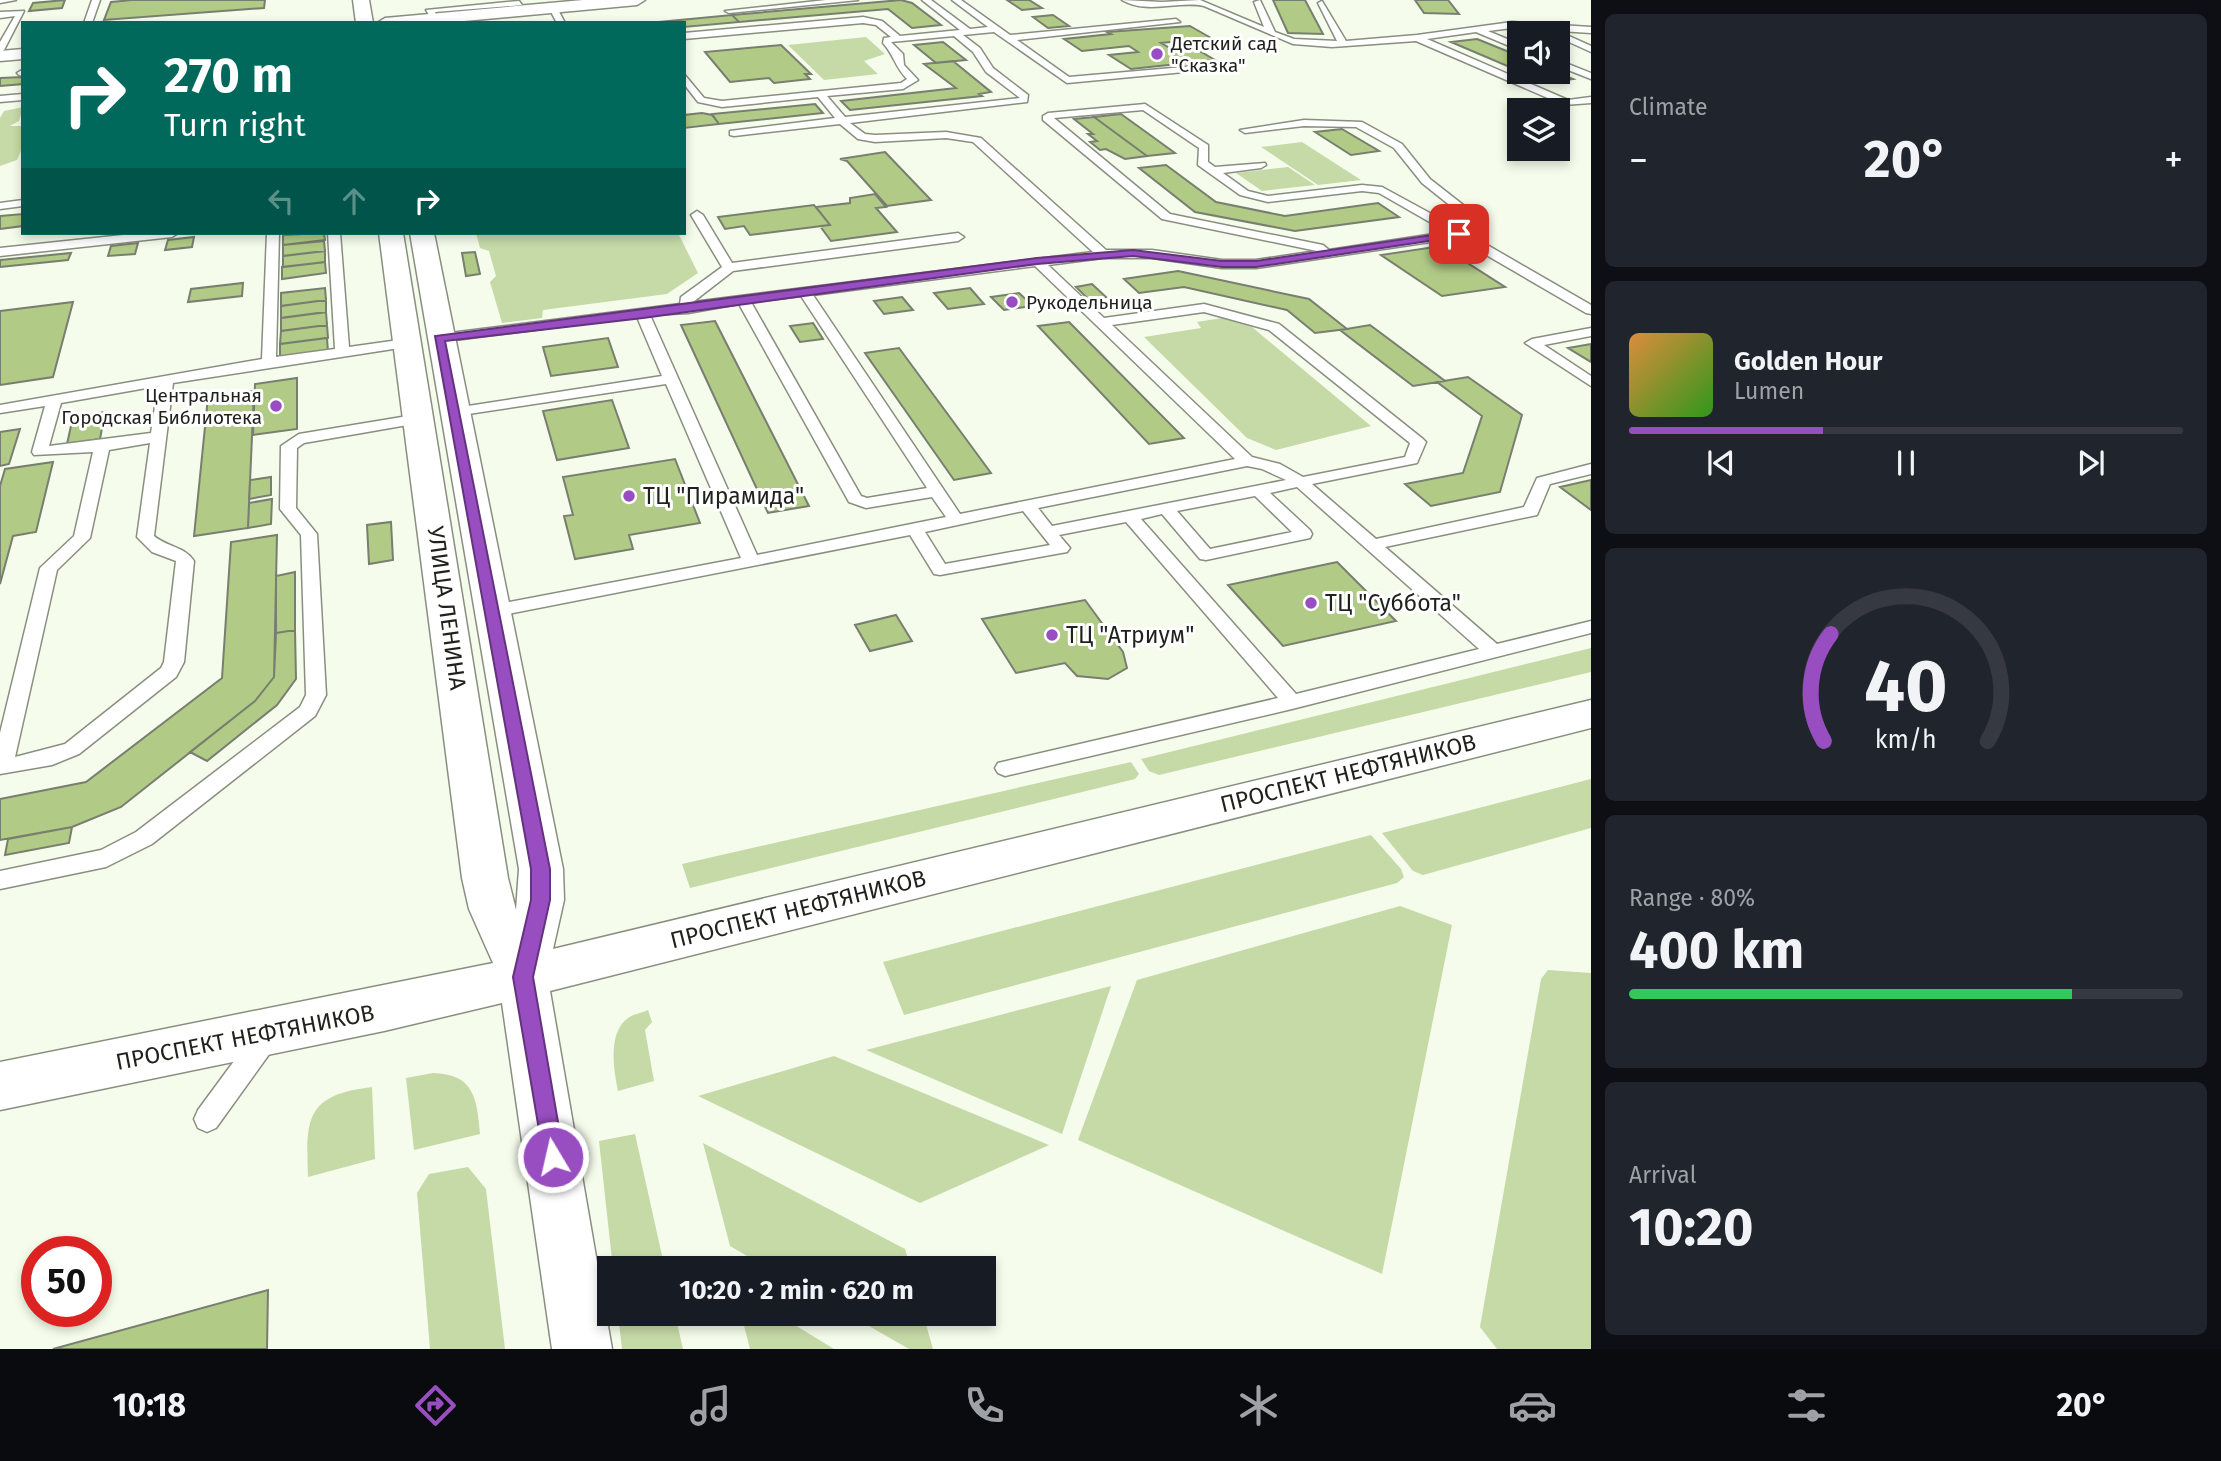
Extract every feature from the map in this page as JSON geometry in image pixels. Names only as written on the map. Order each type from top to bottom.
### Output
[{"type":"main road","points":[[365,0],[365,21]]},
{"type":"main road","points":[[409,21],[520,4],[557,15],[637,0]]},
{"type":"main road","points":[[0,56],[21,54]]},
{"type":"main road","name":"УЛИЦА ЛЕНИНА","points":[[392,235],[493,611],[541,869],[541,900],[523,977]]},
{"type":"main road","name":"УЛИЦА ЛЕНИНА","points":[[422,235],[422,340]]},
{"type":"main road","name":"УЛИЦА ЛЕНИНА","points":[[434,400],[485,878],[492,909],[523,977],[582,1349]]},
{"type":"main road","name":"ПРОСПЕКТ НЕФТЯНИКОВ","points":[[0,1086],[271,1032],[523,977],[1591,713]]},
{"type":"lane","points":[[0,1],[12,0]]},
{"type":"lane","points":[[89,21],[96,0]]},
{"type":"lane","points":[[296,0],[307,0]]},
{"type":"lane","points":[[456,3],[489,0]]},
{"type":"lane","points":[[733,16],[854,0]]},
{"type":"lane","points":[[926,0],[967,31]]},
{"type":"lane","points":[[957,0],[1067,80],[1227,65]]},
{"type":"lane","points":[[1126,0],[1144,4],[1196,1],[1305,47],[1417,38],[1507,26]]},
{"type":"lane","points":[[720,1],[746,30]]},
{"type":"lane","points":[[1258,2],[1271,33]]},
{"type":"lane","points":[[1322,4],[1343,43]]},
{"type":"lane","points":[[0,8],[24,6],[0,50]]},
{"type":"lane","points":[[0,15],[21,13]]},
{"type":"lane","points":[[686,36],[863,20],[879,23],[897,37]]},
{"type":"lane","points":[[1009,38],[1176,22]]},
{"type":"lane","points":[[686,81],[707,103],[821,95],[911,83],[913,80],[899,66],[898,54],[887,40],[996,29]]},
{"type":"lane","points":[[1570,29],[1591,31]]},
{"type":"lane","points":[[1478,30],[1507,42]]},
{"type":"lane","points":[[1570,33],[1591,31]]},
{"type":"lane","points":[[734,133],[1024,100],[1024,97],[989,70],[977,50],[954,32]]},
{"type":"lane","points":[[1417,38],[1567,103],[1591,100]]},
{"type":"lane","points":[[1500,39],[1507,39]]},
{"type":"lane","points":[[1570,39],[1591,48]]},
{"type":"lane","points":[[1570,68],[1591,76]]},
{"type":"lane","points":[[821,95],[854,133],[879,140],[946,133],[963,134],[977,140],[1103,254]]},
{"type":"lane","points":[[0,99],[21,97]]},
{"type":"lane","points":[[1337,252],[1166,217],[1047,118],[1052,115],[1145,107],[1204,147],[1200,160],[1213,171],[1244,193],[1268,199],[1362,188],[1382,190],[1591,310]]},
{"type":"lane","points":[[0,409],[269,362],[422,340],[643,315],[1037,261],[1103,254],[1152,254],[1238,265],[1459,234],[1472,231],[1476,225],[1472,217],[1426,181],[1398,146],[1358,124],[1304,122],[1245,130]]},
{"type":"lane","points":[[1213,171],[1261,165]]},
{"type":"lane","points":[[0,206],[21,203]]},
{"type":"lane","points":[[697,215],[729,268]]},
{"type":"lane","points":[[0,252],[154,235]]},
{"type":"lane","points":[[269,362],[274,235]]},
{"type":"lane","points":[[334,235],[342,352]]},
{"type":"lane","points":[[688,309],[687,300],[729,268],[958,237]]},
{"type":"lane","points":[[1037,261],[1247,461]]},
{"type":"lane","points":[[806,293],[956,520]]},
{"type":"lane","points":[[744,301],[855,499],[866,503],[936,491]]},
{"type":"lane","points":[[1048,532],[1411,460],[1418,442],[1274,327],[1204,308],[1102,322]]},
{"type":"lane","points":[[643,315],[751,562]]},
{"type":"lane","points":[[1591,332],[1532,343],[1591,382]]},
{"type":"lane","points":[[0,880],[106,858],[144,838],[308,711],[316,695],[309,534],[288,509],[289,446],[299,439],[434,400],[670,379]]},
{"type":"lane","points":[[102,446],[82,538],[49,568],[1,768],[52,757],[72,749],[169,673],[174,662],[185,561],[180,554],[158,548],[145,537],[166,380]]},
{"type":"lane","points":[[54,400],[40,452],[159,437]]},
{"type":"lane","points":[[493,611],[751,562],[1247,461],[1272,467],[1299,481],[1492,650]]},
{"type":"lane","points":[[1372,545],[1531,511],[1543,481],[1591,469]]},
{"type":"lane","points":[[1165,508],[1206,555],[1304,534],[1258,489]]},
{"type":"lane","points":[[914,528],[940,570],[1061,548],[1027,505]]},
{"type":"lane","points":[[1129,516],[1292,702]]},
{"type":"lane","points":[[1005,768],[1292,702],[1591,627]]},
{"type":"lane","points":[[207,1119],[271,1032]]},
{"type":"green space","points":[[866,37],[885,54],[864,61],[878,74],[824,80],[788,45]]},
{"type":"green space","points":[[21,107],[19,121],[10,126],[21,126],[21,151],[17,160],[0,166],[0,118],[4,111]]},
{"type":"green space","points":[[1302,142],[1361,180],[1318,185],[1261,147]]},
{"type":"green space","points":[[1288,167],[1315,185],[1262,191],[1236,173]]},
{"type":"green space","points":[[477,235],[679,235],[698,273],[667,294],[543,310],[542,318],[502,323],[490,282],[496,276],[489,251],[480,248]]},
{"type":"green space","points":[[1222,318],[1252,327],[1371,426],[1276,450],[1247,438],[1144,337],[1201,328],[1197,322]]},
{"type":"green space","points":[[1591,648],[1591,672],[1159,775],[1149,771],[1141,759]]},
{"type":"green space","points":[[1131,762],[1139,774],[1135,779],[690,888],[682,864]]},
{"type":"green space","points":[[1591,779],[1591,828],[1423,875],[1413,871],[1382,833]]},
{"type":"green space","points":[[1371,835],[1401,869],[1404,877],[1397,883],[904,1015],[883,962]]},
{"type":"green space","points":[[1400,906],[1452,925],[1382,1274],[1078,1140],[1137,980]]},
{"type":"green space","points":[[1548,970],[1591,973],[1591,1349],[1497,1349],[1480,1327],[1541,979]]},
{"type":"green space","points":[[1111,986],[1062,1134],[866,1050]]},
{"type":"green space","points":[[648,1010],[652,1022],[645,1030],[654,1081],[618,1091],[614,1053],[617,1033],[632,1015]]},
{"type":"green space","points":[[834,1056],[1049,1145],[920,1203],[698,1096]]},
{"type":"green space","points":[[433,1073],[457,1078],[471,1090],[475,1099],[480,1134],[414,1150],[406,1078]]},
{"type":"green space","points":[[372,1087],[375,1159],[308,1177],[308,1140],[314,1113],[333,1096]]},
{"type":"green space","points":[[635,1134],[662,1256],[612,1256],[599,1141]]},
{"type":"green space","points":[[703,1143],[905,1249],[907,1256],[747,1256],[730,1246]]},
{"type":"green space","points":[[468,1167],[486,1189],[505,1349],[430,1349],[417,1193],[429,1174]]},
{"type":"green space","points":[[619,1326],[678,1326],[683,1349],[622,1349]]},
{"type":"green space","points":[[744,1326],[797,1326],[834,1349],[750,1349]]},
{"type":"green space","points":[[869,1326],[926,1326],[933,1349],[909,1349]]},
{"type":"building","points":[[65,0],[62,8],[29,11],[33,3]]},
{"type":"building","points":[[265,0],[264,8],[104,20],[111,2]]},
{"type":"building","points":[[901,0],[912,3],[941,25],[912,28],[888,9],[739,22],[732,15]]},
{"type":"building","points":[[1007,0],[1029,0],[1042,8],[1022,10]]},
{"type":"building","points":[[1273,0],[1305,0],[1323,34],[1288,33]]},
{"type":"building","points":[[1415,0],[1448,0],[1459,14],[1424,13]]},
{"type":"building","points":[[732,15],[739,22],[686,27],[686,21],[669,21]]},
{"type":"building","points":[[1053,15],[1069,26],[1048,28],[1033,17]]},
{"type":"building","points":[[1190,26],[1211,38],[1161,43],[1170,48],[1191,46],[1215,60],[1131,69],[1109,55],[1138,52],[1129,46],[1082,51],[1064,39],[1111,34],[1107,32]]},
{"type":"building","points":[[1477,39],[1507,51],[1507,66],[1451,42]]},
{"type":"building","points":[[943,42],[966,60],[936,63],[914,45]]},
{"type":"building","points":[[781,45],[811,74],[805,74],[810,79],[774,83],[769,78],[730,82],[705,52]]},
{"type":"building","points":[[953,61],[991,92],[979,94],[982,96],[850,110],[841,101],[956,88],[924,64]]},
{"type":"building","points":[[21,77],[21,84],[0,86],[0,78]]},
{"type":"building","points":[[815,104],[823,113],[719,124],[712,114]]},
{"type":"building","points":[[1121,114],[1175,153],[1147,156],[1094,117]]},
{"type":"building","points":[[686,115],[712,115],[719,124],[686,128]]},
{"type":"building","points":[[1094,117],[1147,156],[1125,159],[1106,149],[1100,150],[1090,142],[1097,141],[1088,134],[1093,134],[1074,119]]},
{"type":"building","points":[[1342,129],[1379,151],[1351,155],[1315,132]]},
{"type":"building","points":[[885,152],[931,200],[887,206],[847,161],[840,159]]},
{"type":"building","points":[[1166,165],[1216,202],[1285,216],[1378,203],[1399,217],[1295,231],[1195,212],[1139,168]]},
{"type":"building","points":[[875,194],[886,207],[876,208],[897,232],[831,241],[820,226],[830,225],[816,207],[850,203],[850,198]]},
{"type":"building","points":[[814,205],[830,225],[750,235],[744,226],[725,229],[718,217]]},
{"type":"building","points":[[21,214],[21,226],[0,229],[0,216]]},
{"type":"building","points":[[283,235],[324,235],[325,240],[283,245]]},
{"type":"building","points":[[194,237],[192,247],[165,250],[168,240]]},
{"type":"building","points":[[324,241],[325,251],[283,256],[283,245]]},
{"type":"building","points":[[138,243],[135,254],[108,256],[111,246]]},
{"type":"building","points":[[1441,246],[1505,287],[1442,296],[1381,255]]},
{"type":"building","points":[[325,251],[325,262],[283,267],[283,256]]},
{"type":"building","points":[[475,252],[480,274],[466,276],[462,253]]},
{"type":"building","points":[[71,253],[68,260],[0,267],[0,260]]},
{"type":"building","points":[[325,262],[326,273],[282,279],[282,267]]},
{"type":"building","points":[[1178,271],[1309,299],[1347,329],[1315,333],[1287,310],[1184,287],[1139,293],[1124,279]]},
{"type":"building","points":[[243,283],[242,296],[188,302],[191,289]]},
{"type":"building","points":[[1092,284],[1106,297],[1089,300],[1076,287]]},
{"type":"building","points":[[325,288],[326,300],[281,306],[281,293]]},
{"type":"building","points":[[970,288],[984,304],[948,309],[934,293]]},
{"type":"building","name":"Рукодельница","points":[[1019,293],[1033,306],[1004,310],[991,297]]},
{"type":"building","points":[[902,297],[913,310],[884,314],[874,301]]},
{"type":"building","points":[[326,300],[326,312],[281,318],[281,306]]},
{"type":"building","points":[[73,302],[53,377],[0,385],[0,311]]},
{"type":"building","points":[[326,312],[327,325],[281,331],[281,318]]},
{"type":"building","points":[[715,321],[809,506],[768,513],[681,325]]},
{"type":"building","points":[[1069,322],[1184,438],[1149,444],[1038,326]]},
{"type":"building","points":[[813,323],[823,339],[800,342],[790,326]]},
{"type":"building","points":[[327,325],[328,338],[280,344],[281,331]]},
{"type":"building","points":[[1370,325],[1445,381],[1413,386],[1340,330]]},
{"type":"building","points":[[327,338],[328,352],[280,358],[280,344]]},
{"type":"building","points":[[608,338],[618,367],[551,376],[543,347]]},
{"type":"building","points":[[1591,344],[1591,362],[1568,348]]},
{"type":"building","points":[[899,348],[991,473],[954,480],[865,353]]},
{"type":"building","points":[[1468,377],[1522,415],[1500,492],[1431,506],[1405,484],[1463,473],[1482,416],[1437,382]]},
{"type":"building","name":"Центральная Городская Библиотека","points":[[297,378],[297,429],[253,435],[255,384]]},
{"type":"building","points":[[254,391],[248,528],[194,536],[208,397]]},
{"type":"building","points":[[612,400],[629,448],[557,460],[543,411]]},
{"type":"building","points":[[105,412],[100,439],[67,444],[73,417]]},
{"type":"building","points":[[20,429],[9,464],[0,466],[0,432]]},
{"type":"building","name":"ТЦ \"Пирамида\"","points":[[675,459],[700,523],[629,535],[633,549],[575,559],[564,516],[573,515],[563,477]]},
{"type":"building","points":[[53,462],[36,532],[13,536],[0,584],[0,486],[5,469]]},
{"type":"building","points":[[271,477],[271,495],[249,499],[250,480]]},
{"type":"building","points":[[1591,480],[1591,510],[1560,487]]},
{"type":"building","points":[[272,499],[271,524],[248,528],[249,503]]},
{"type":"building","points":[[391,522],[393,560],[369,564],[367,525]]},
{"type":"building","points":[[277,535],[274,677],[255,701],[121,807],[72,827],[0,840],[0,799],[86,782],[222,678],[231,542]]},
{"type":"building","name":"ТЦ \"Суббота\"","points":[[1337,562],[1396,621],[1283,646],[1228,585]]},
{"type":"building","points":[[295,572],[295,630],[276,633],[276,576]]},
{"type":"building","name":"ТЦ \"Атриум\"","points":[[1085,600],[1123,652],[1127,668],[1108,679],[1077,676],[1065,663],[1016,673],[982,619]]},
{"type":"building","points":[[896,615],[912,641],[870,651],[855,625]]},
{"type":"building","points":[[295,630],[296,679],[277,705],[207,761],[190,752],[255,701],[274,677],[276,633]]},
{"type":"building","points":[[72,827],[69,843],[5,855],[8,839]]},
{"type":"building","points":[[268,1290],[267,1349],[53,1349]]},
{"type":"place","name":"Детский сад \"Сказка\"","points":[[1157,54]]},
{"type":"place","name":"Рукодельница","points":[[1012,302]]},
{"type":"place","name":"Центральная Городская Библиотека","points":[[276,406]]},
{"type":"place","name":"ТЦ \"Пирамида\"","points":[[629,496]]},
{"type":"place","name":"ТЦ \"Суббота\"","points":[[1311,603]]},
{"type":"place","name":"ТЦ \"Атриум\"","points":[[1052,635]]},
{"type":"route","points":[[553,1157],[523,977],[541,900],[541,869],[439,338],[643,315],[1103,254],[1170,255],[1222,264],[1256,264],[1459,234]]}]
